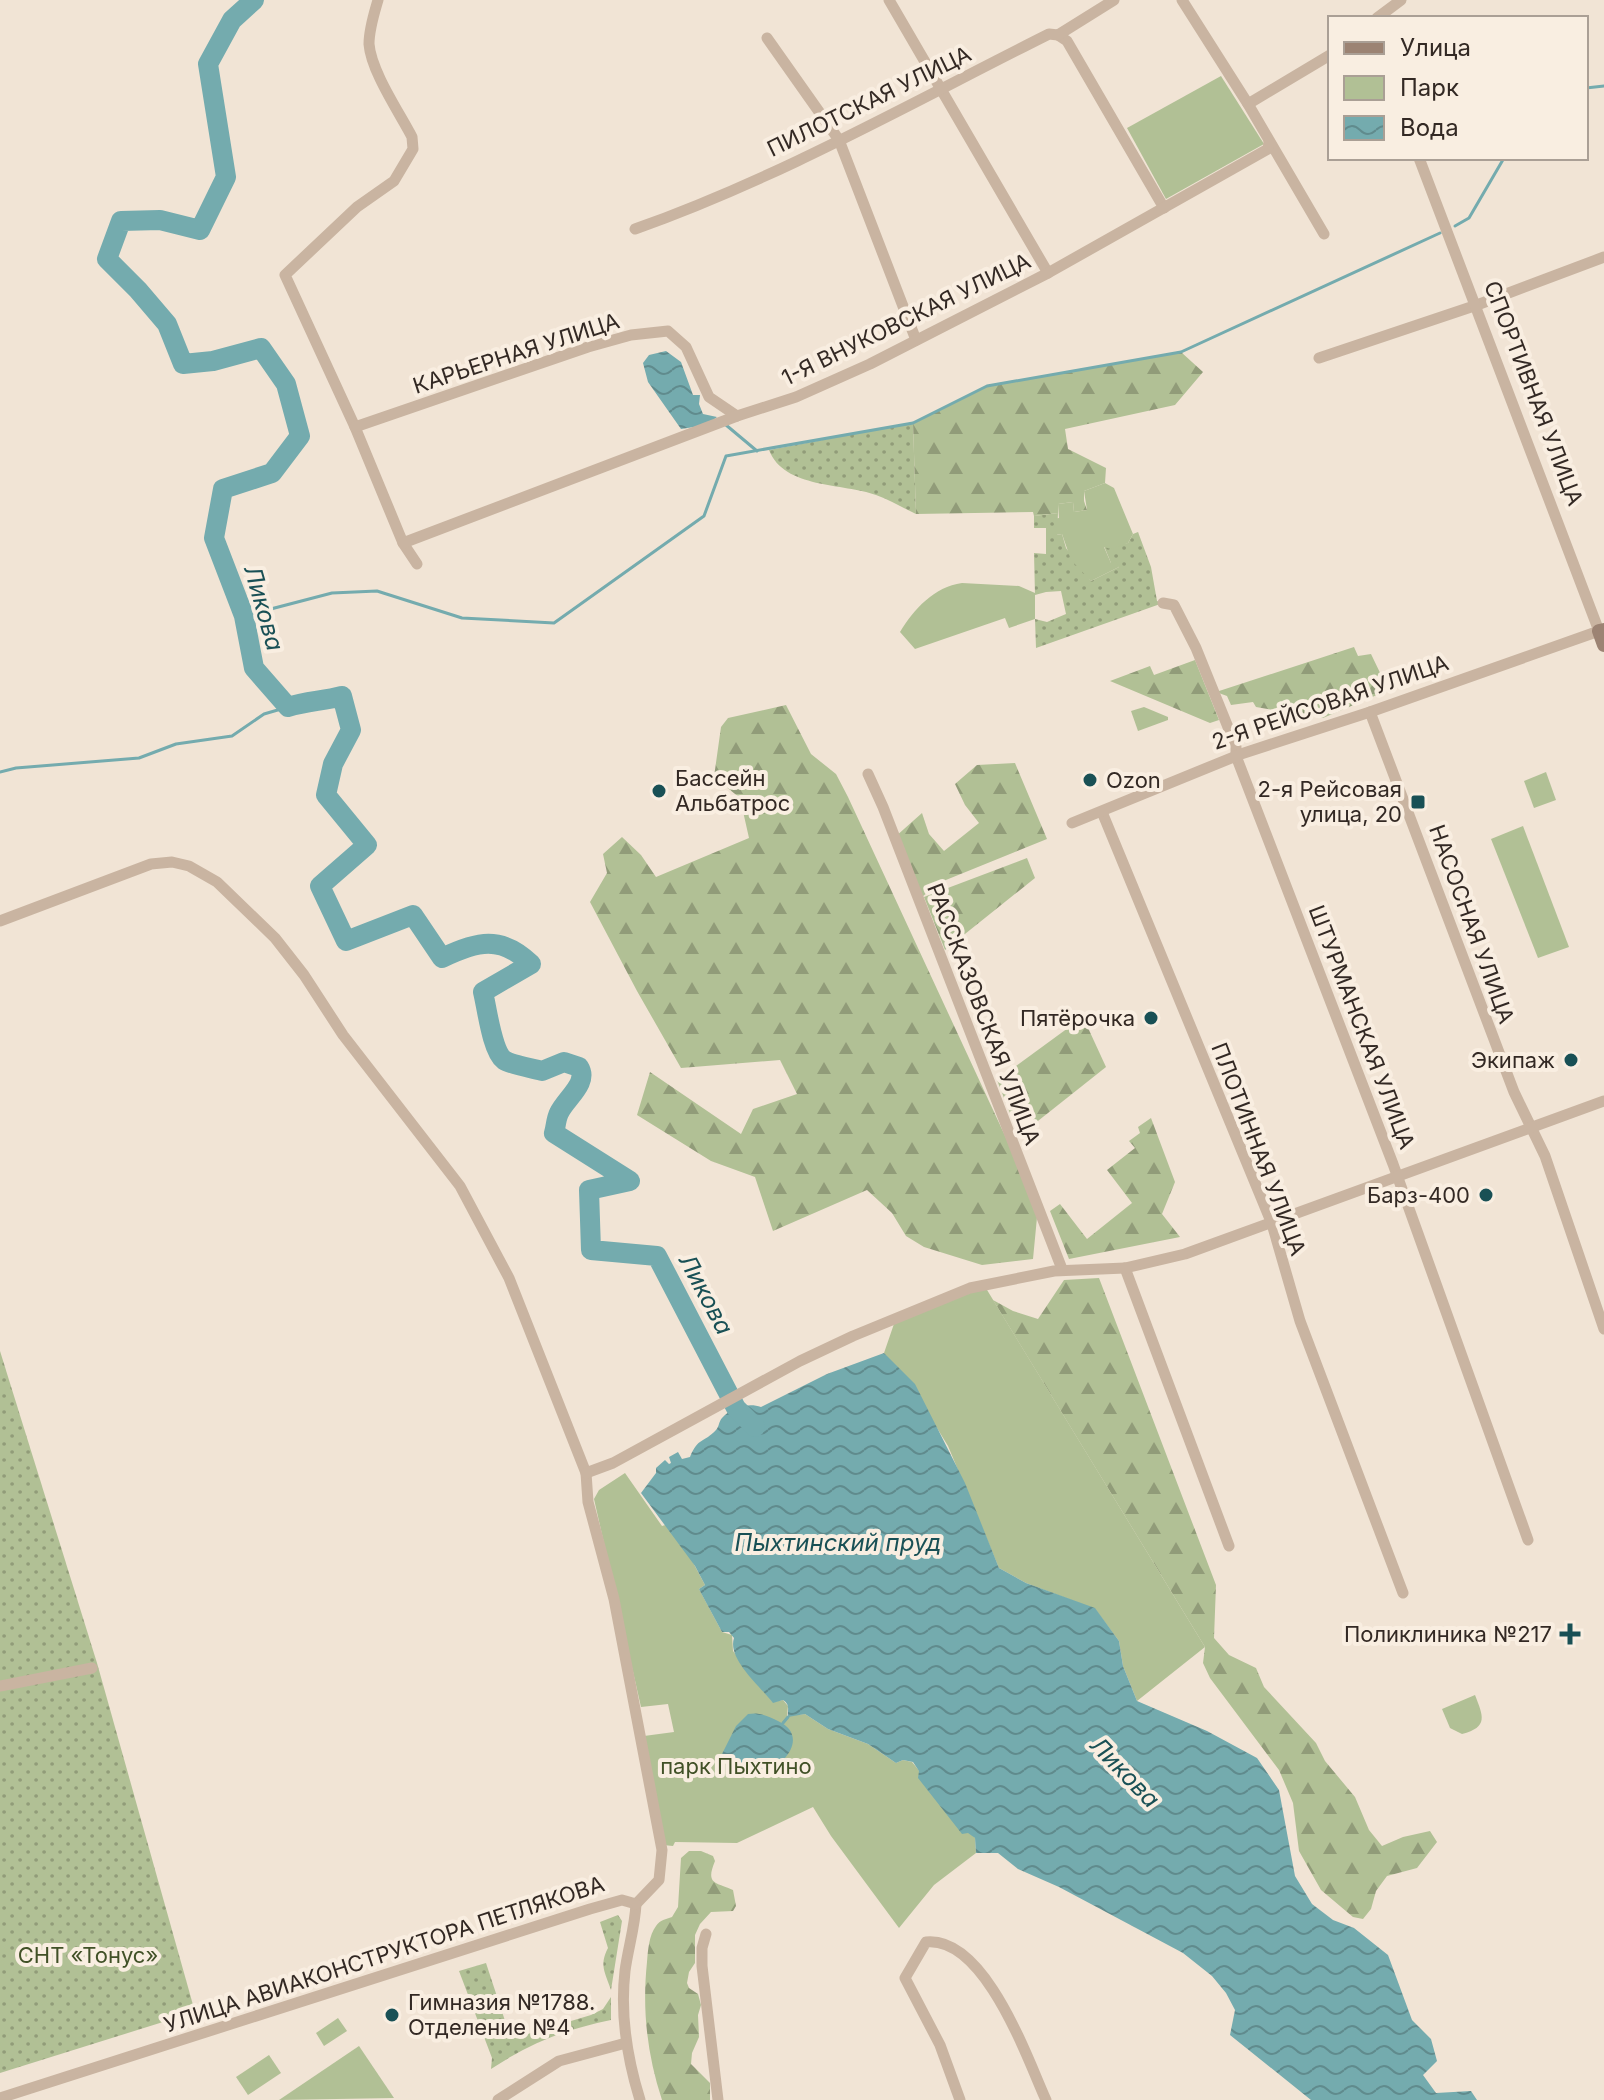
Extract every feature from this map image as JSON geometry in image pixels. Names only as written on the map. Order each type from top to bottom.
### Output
[{"type":"street","points":[[378,0],[370,28],[369,46],[375,65],[412,137],[413,149],[394,181],[357,207],[285,275],[355,427],[403,543],[417,564]]},
{"type":"street","points":[[889,0],[1048,273]]},
{"type":"street","name":"ПИЛОТСКАЯ УЛИЦА","points":[[635,229],[699,207],[1049,34],[1058,35],[1114,0]]},
{"type":"street","points":[[1182,0],[1248,104],[1324,234]]},
{"type":"street","points":[[1380,16],[1401,0]]},
{"type":"street","points":[[1058,35],[1067,41],[1164,208]]},
{"type":"street","points":[[767,38],[839,140],[916,340]]},
{"type":"street","points":[[1248,104],[1328,56]]},
{"type":"street","name":"1-Я ВНУКОВСКАЯ УЛИЦА","points":[[403,543],[737,416],[796,397],[1048,273],[1268,149],[1269,142]]},
{"type":"street","name":"СПОРТИВНАЯ УЛИЦА","points":[[1420,160],[1602,635]]},
{"type":"street","points":[[1319,358],[1477,305],[1604,257]]},
{"type":"street","name":"КАРЬЕРНАЯ УЛИЦА","points":[[355,427],[588,347],[631,335],[668,331],[686,347],[709,397],[737,416]]},
{"type":"street","name":"ШТУРМАНСКАЯ УЛИЦА","points":[[1163,603],[1174,605],[1196,648],[1236,747],[1236,756],[1397,1176],[1528,1540]]},
{"type":"street","name":"2-Я РЕЙСОВАЯ УЛИЦА","points":[[1072,823],[1236,756],[1602,635]]},
{"type":"street","name":"НАСОСНАЯ УЛИЦА","points":[[1370,712],[1508,1078],[1545,1156],[1604,1329]]},
{"type":"street","name":"РАССКАЗОВСКАЯ УЛИЦА","points":[[868,774],[1062,1269]]},
{"type":"street","name":"ПЛОТИННАЯ УЛИЦА","points":[[1102,812],[1272,1224],[1300,1321],[1403,1593]]},
{"type":"street","points":[[0,921],[151,864],[172,862],[189,866],[217,882],[275,938],[304,975],[343,1035],[460,1186],[509,1278],[586,1473],[588,1502],[614,1599],[662,1850],[659,1880],[636,1904]]},
{"type":"street","points":[[586,1473],[613,1463],[853,1336],[970,1288],[1062,1269],[1125,1268],[1185,1254],[1604,1101]]},
{"type":"street","points":[[1125,1268],[1229,1546]]},
{"type":"street","points":[[0,1686],[92,1668]]},
{"type":"street","name":"УЛИЦА АВИАКОНСТРУКТОРА ПЕТЛЯКОВА","points":[[0,2098],[622,1900],[636,1904],[624,1980],[626,2043],[640,2100]]},
{"type":"street","points":[[706,1934],[702,1966],[718,2100]]},
{"type":"street","points":[[960,2100],[940,2045],[905,1978],[926,1942],[947,1946],[961,1953],[979,1970],[1008,2016],[1046,2100]]},
{"type":"street","points":[[498,2100],[559,2061],[626,2043]]},
{"type":"green space","points":[[1221,76],[1264,144],[1166,199],[1127,128]]},
{"type":"green space","points":[[1181,352],[1203,372],[1175,405],[1065,429],[1068,449],[1106,468],[1105,483],[1084,491],[1087,510],[1074,512],[1073,502],[1058,504],[1058,513],[1034,516],[1033,512],[916,514],[913,423],[987,386]]},
{"type":"green space","points":[[913,423],[916,514],[876,495],[801,478],[777,463],[769,450]]},
{"type":"green space","points":[[1105,483],[1114,488],[1133,534],[1128,543],[1111,549],[1104,547],[1111,563],[1116,561],[1119,567],[1091,581],[1071,560],[1062,534],[1056,535],[1053,519],[1059,518],[1058,504],[1073,502],[1074,512],[1087,510],[1084,491]]},
{"type":"green space","points":[[1058,513],[1057,535],[1062,534],[1066,548],[1091,581],[1119,567],[1111,563],[1104,546],[1128,543],[1138,532],[1151,567],[1157,601],[1163,603],[1036,648],[1035,619],[1047,622],[1066,614],[1061,591],[1035,595],[1034,553],[1046,554],[1046,528],[1034,528],[1034,516]]},
{"type":"green space","points":[[962,583],[1019,586],[1035,593],[1035,619],[1009,628],[1005,618],[915,649],[900,632],[906,623],[918,607],[934,594]]},
{"type":"green space","points":[[1354,647],[1358,656],[1371,654],[1384,681],[1384,692],[1323,718],[1256,707],[1253,702],[1231,705],[1227,696],[1216,692]]},
{"type":"green space","points":[[1195,660],[1219,720],[1210,723],[1110,681],[1150,666],[1154,675]]},
{"type":"green space","points":[[786,705],[811,754],[836,774],[848,797],[1038,1207],[1033,1259],[982,1265],[924,1247],[906,1236],[892,1213],[867,1190],[773,1231],[755,1177],[711,1161],[637,1115],[650,1072],[741,1134],[753,1109],[797,1094],[780,1060],[681,1068],[590,902],[607,873],[603,854],[622,837],[641,855],[656,877],[749,838],[740,798],[714,777],[721,727],[728,718]]},
{"type":"green space","points":[[1144,707],[1168,717],[1168,720],[1138,731],[1131,711]]},
{"type":"green space","points":[[1015,763],[1047,839],[941,882],[918,900],[895,837],[922,813],[929,834],[944,851],[979,823],[965,805],[955,784],[977,765]]},
{"type":"green space","points":[[1546,772],[1556,800],[1534,808],[1524,781]]},
{"type":"green space","points":[[1523,826],[1569,947],[1538,958],[1491,839]]},
{"type":"green space","points":[[1027,858],[1035,878],[945,950],[924,897]]},
{"type":"green space","points":[[1083,1017],[1106,1067],[1019,1136],[997,1080]]},
{"type":"green space","points":[[1151,1118],[1175,1182],[1162,1214],[1180,1237],[1069,1259],[1050,1211],[1060,1204],[1087,1239],[1132,1203],[1107,1170],[1135,1148],[1129,1141],[1140,1133],[1138,1127]]},
{"type":"green space","points":[[1099,1278],[1216,1585],[1214,1638],[1229,1655],[1256,1668],[1264,1687],[1316,1743],[1325,1761],[1355,1797],[1369,1830],[1382,1846],[1430,1831],[1437,1842],[1417,1868],[1387,1876],[1363,1919],[1353,1917],[1321,1890],[1299,1851],[1293,1803],[1279,1770],[1210,1678],[1203,1663],[1205,1647],[993,1300],[1038,1319],[1064,1280]]},
{"type":"green space","points":[[984,1285],[1205,1647],[1137,1701],[1123,1666],[1119,1641],[1095,1609],[1026,1583],[999,1568],[948,1446],[884,1353],[896,1318]]},
{"type":"green space","name":"СНТ «Тонус»","points":[[0,1351],[97,1663],[195,2012],[0,2073]]},
{"type":"green space","name":"парк Пыхтино","points":[[625,1473],[662,1526],[672,1523],[705,1585],[699,1589],[722,1632],[732,1635],[733,1651],[773,1702],[783,1700],[788,1706],[787,1716],[805,1714],[828,1729],[868,1744],[896,1763],[903,1760],[912,1762],[975,1838],[976,1853],[934,1885],[899,1928],[813,1807],[737,1843],[675,1842],[673,1846],[663,1845],[644,1736],[674,1732],[668,1704],[641,1707],[594,1499],[599,1490]]},
{"type":"green space","points":[[1475,1695],[1482,1715],[1477,1728],[1462,1734],[1450,1728],[1442,1709]]},
{"type":"green space","points":[[689,1851],[701,1851],[713,1856],[712,1879],[733,1890],[736,1906],[733,1911],[711,1912],[700,1924],[695,1935],[695,1963],[687,1983],[698,1994],[701,2005],[699,2037],[691,2064],[710,2083],[710,2100],[662,2100],[647,2032],[645,1997],[648,1953],[656,1926],[672,1917],[678,1907],[681,1858]]},
{"type":"green space","points":[[618,1915],[622,1921],[611,1990],[603,1964],[608,1948],[600,1922]]},
{"type":"green space","points":[[486,1963],[511,2039],[591,2015],[603,2009],[611,1997],[611,2020],[549,2038],[491,2069],[492,2058],[459,1971]]},
{"type":"green space","points":[[338,2018],[347,2031],[324,2046],[316,2033]]},
{"type":"green space","points":[[359,2046],[394,2098],[279,2100]]},
{"type":"green space","points":[[269,2055],[281,2073],[248,2095],[236,2077]]},
{"type":"water","points":[[666,351],[681,362],[693,395],[700,395],[703,414],[717,417],[707,425],[681,429],[648,382],[643,363],[649,355]]},
{"type":"water","name":"Пыхтинский пруд","points":[[884,1353],[915,1384],[965,1483],[999,1568],[1026,1583],[1095,1608],[1119,1641],[1123,1666],[1137,1701],[1207,1731],[1257,1758],[1279,1790],[1295,1876],[1312,1904],[1333,1920],[1354,1928],[1388,1955],[1412,2020],[1431,2039],[1437,2061],[1423,2075],[1436,2093],[1471,2091],[1477,2100],[1311,2100],[1230,2035],[1235,2010],[1226,1993],[1212,1976],[1183,1953],[1059,1887],[1018,1869],[998,1853],[976,1853],[975,1838],[968,1833],[962,1834],[918,1778],[919,1771],[913,1762],[903,1760],[896,1763],[868,1744],[828,1729],[805,1714],[788,1717],[785,1702],[773,1703],[746,1672],[735,1655],[734,1638],[729,1632],[722,1632],[699,1589],[705,1585],[695,1566],[641,1493],[656,1473],[656,1468],[665,1460],[671,1463],[669,1457],[678,1452],[682,1459],[690,1457],[696,1446],[716,1430],[721,1419],[730,1411],[745,1406],[761,1407],[827,1374]]},
{"type":"water","points":[[748,1714],[760,1714],[778,1721],[790,1731],[793,1743],[776,1766],[762,1773],[747,1775],[732,1770],[721,1756],[736,1726]]},
{"type":"waterway","name":"Ликова","points":[[254,0],[232,20],[208,64],[226,177],[200,230],[160,220],[121,221],[107,259],[167,324],[183,364],[213,361],[261,348],[286,384],[300,436],[272,473],[223,489],[214,538],[244,616],[254,668],[288,707],[342,696],[351,730],[333,764],[326,795],[367,845],[320,886],[346,941],[413,915],[442,958],[466,948],[488,944],[509,948],[531,964],[483,992],[488,1018],[496,1048],[507,1062],[542,1071],[564,1062],[579,1067],[579,1085],[559,1113],[554,1133],[630,1181],[589,1190],[591,1250],[657,1256],[736,1408],[755,1427]]},
{"type":"waterway","points":[[1588,88],[1604,86]]},
{"type":"waterway","points":[[1455,226],[1469,218],[1503,160]]},
{"type":"waterway","points":[[244,616],[332,593],[377,591],[462,618],[554,623],[704,516],[726,456],[913,423],[987,386],[1181,352],[1440,233]]},
{"type":"waterway","points":[[726,425],[757,451]]},
{"type":"waterway","points":[[0,772],[139,758],[176,744],[232,736],[264,714],[288,707]]},
{"type":"waterway","points":[[783,1723],[788,1717]]},
{"type":"place","name":"Ozon","points":[[1090,780]]},
{"type":"place","name":"Бассейн Альбатрос","points":[[659,791]]},
{"type":"place","name":"2-я Рейсовая улица, 20","points":[[1418,802]]},
{"type":"place","name":"Пятёрочка","points":[[1151,1018]]},
{"type":"place","name":"Экипаж","points":[[1571,1060]]},
{"type":"place","name":"Барз-400","points":[[1486,1195]]},
{"type":"place","name":"Поликлиника №217","points":[[1570,1634]]},
{"type":"place","name":"Гимназия №1788. Отделение №4","points":[[392,2015]]}]
